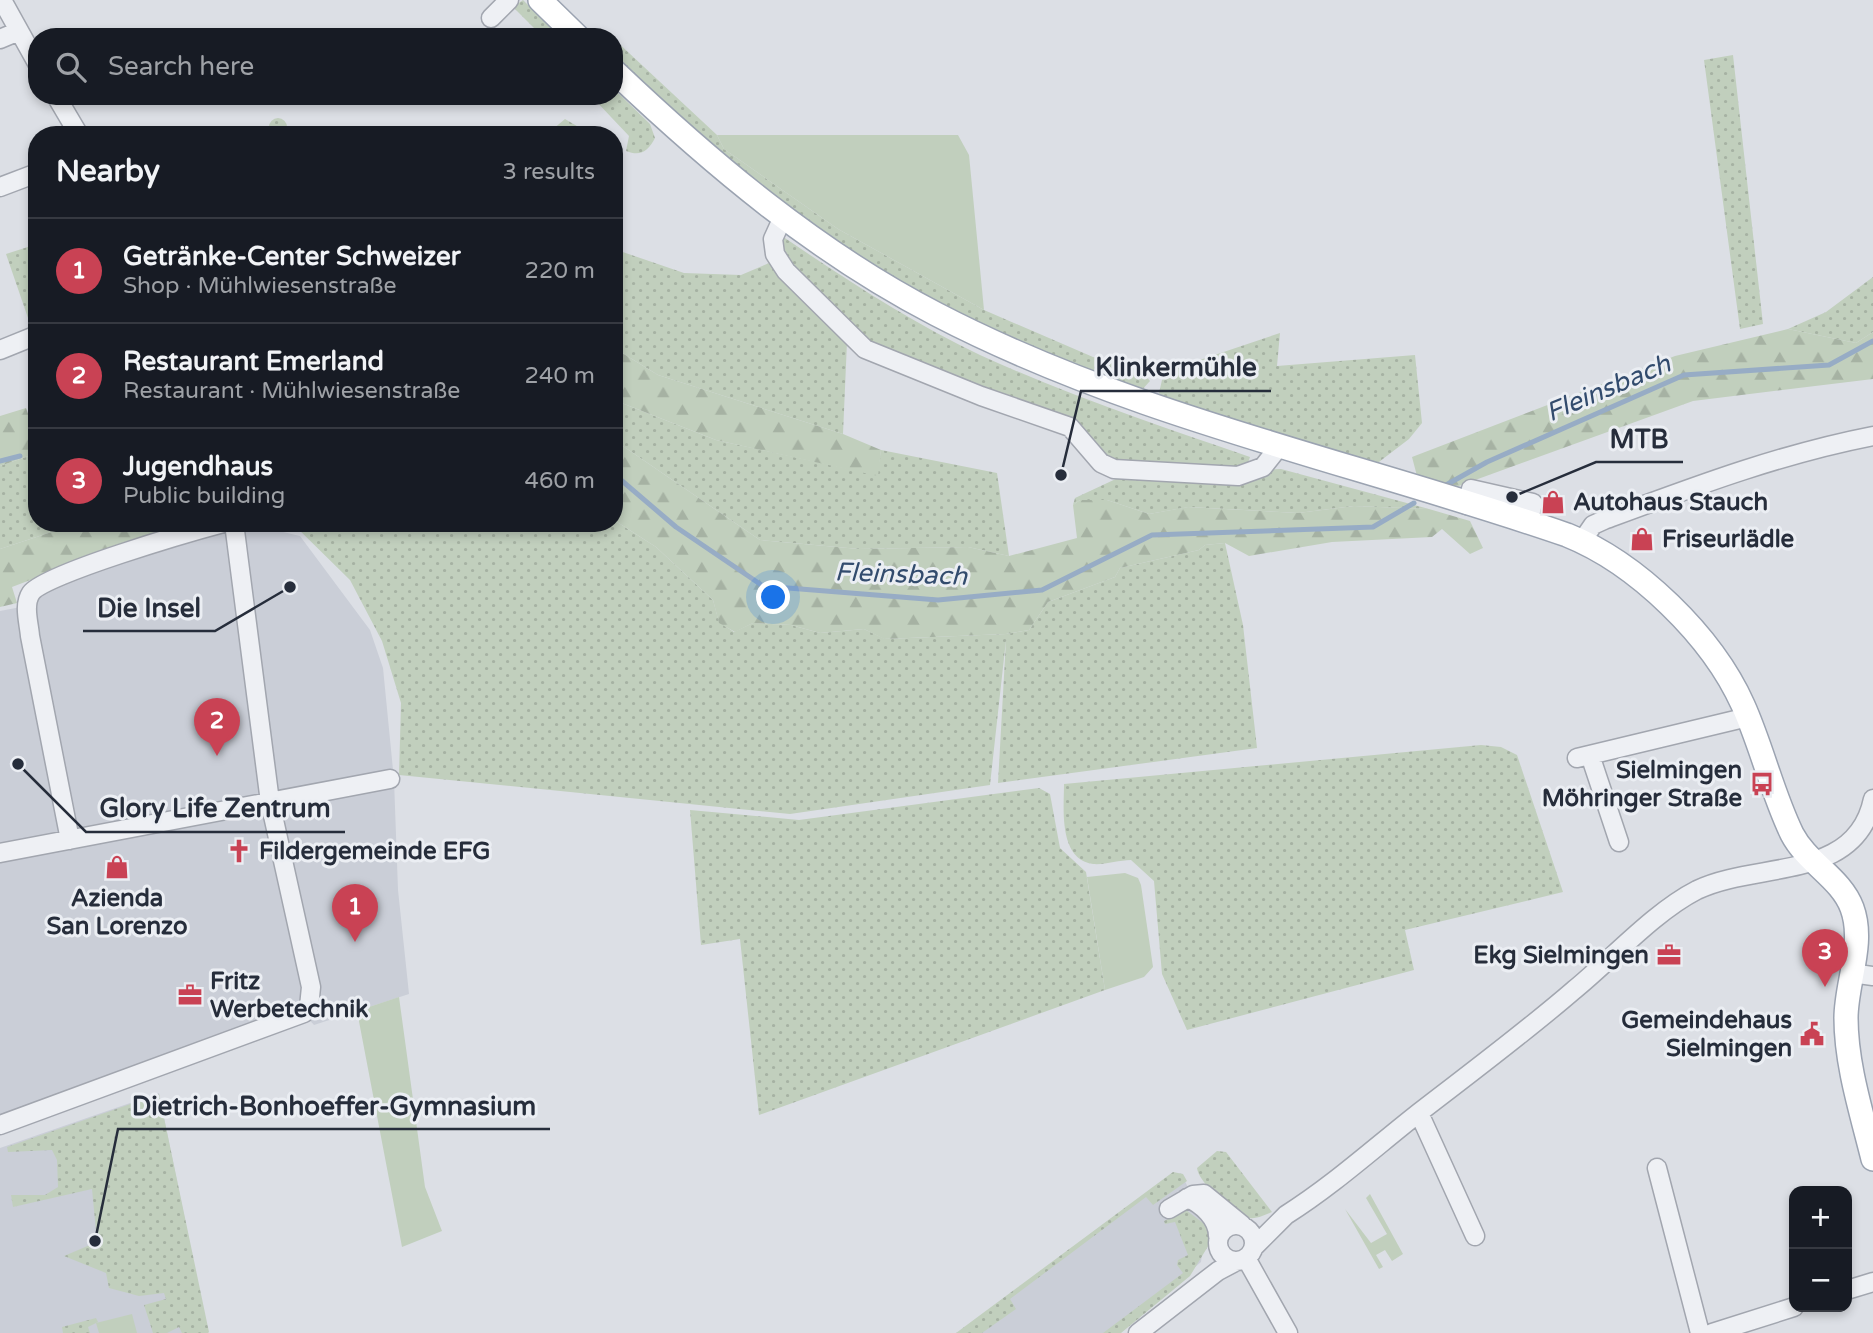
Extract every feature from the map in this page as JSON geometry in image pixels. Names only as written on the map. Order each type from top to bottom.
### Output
[{"type":"main road","points":[[540,0],[569,28]]},
{"type":"main road","points":[[623,79],[672,125],[783,217],[860,269],[935,313],[1028,358],[1148,405],[1278,448],[1582,541],[1627,570],[1675,611],[1728,678],[1748,717],[1793,835],[1811,862],[1845,897],[1852,909],[1862,974],[1846,1021],[1868,1115],[1873,1159]]},
{"type":"street","points":[[2,0],[28,47]]},
{"type":"street","points":[[491,18],[509,0]]},
{"type":"street","points":[[0,39],[19,31]]},
{"type":"street","points":[[61,105],[74,126]]},
{"type":"street","points":[[0,187],[28,176]]},
{"type":"street","points":[[783,217],[773,239],[775,254],[786,271],[865,349],[981,396],[1070,427],[1101,463],[1114,469],[1238,476],[1263,467],[1278,448]]},
{"type":"street","points":[[0,349],[28,338]]},
{"type":"street","points":[[1582,541],[1593,526],[1604,520],[1712,480],[1784,455],[1873,436]]},
{"type":"street","points":[[70,840],[30,636],[26,606],[31,593],[56,578],[196,532]]},
{"type":"street","points":[[0,1125],[304,1013],[309,1007],[312,987],[270,802],[235,532]]},
{"type":"street","points":[[1619,842],[1584,757],[1748,717]]},
{"type":"street","points":[[0,853],[390,779]]},
{"type":"street","points":[[1138,1333],[1218,1270],[1246,1255],[1286,1215],[1569,995],[1674,905],[1711,884],[1811,862],[1836,852],[1856,838],[1868,818],[1873,799]]},
{"type":"street","points":[[1419,1113],[1475,1236]]},
{"type":"street","points":[[1657,1168],[1700,1333]]},
{"type":"street","points":[[1184,1296],[1210,1263],[1218,1240],[1218,1228],[1193,1196]]},
{"type":"street","points":[[1169,1209],[1193,1196],[1212,1199],[1253,1235],[1246,1255],[1288,1333]]},
{"type":"street","points":[[1218,1240],[1230,1225],[1243,1226],[1286,1215]]},
{"type":"street","points":[[1218,1240],[1226,1258],[1246,1255]]},
{"type":"street","points":[[1852,1288],[1873,1282]]},
{"type":"street","points":[[1712,1333],[1789,1309]]},
{"type":"shaded area","points":[[198,532],[283,532],[300,536],[370,630],[383,668],[394,780],[398,890],[409,994],[314,1025],[303,1013],[0,1125],[0,611],[26,606],[31,593]]},
{"type":"shaded area","points":[[159,1093],[208,1333],[0,1333],[0,1148]]},
{"type":"shaded area","points":[[1181,1173],[1206,1225],[1201,1262],[1117,1333],[961,1333],[1167,1179]]},
{"type":"green space","points":[[523,0],[551,28],[534,28],[513,7]]},
{"type":"green space","points":[[623,47],[717,135],[724,149],[838,229],[984,310],[1093,357],[1140,369],[1150,381],[1140,392],[969,318],[902,284],[802,218],[737,167],[623,64]]},
{"type":"green space","points":[[1733,55],[1763,324],[1740,329],[1704,60]]},
{"type":"green space","points":[[623,98],[650,124],[655,138],[644,152],[626,151],[629,136],[623,126],[620,126],[600,105],[623,105]]},
{"type":"green space","points":[[278,118],[287,126],[269,126]]},
{"type":"green space","points":[[565,119],[577,126],[557,126]]},
{"type":"green space","points":[[717,135],[958,135],[969,155],[984,310],[838,229],[724,149]]},
{"type":"green space","points":[[782,236],[879,299],[980,355],[1080,397],[1250,457],[1248,463],[1240,467],[1123,464],[1107,458],[1077,425],[868,343],[801,284],[779,250]]},
{"type":"green space","points":[[28,247],[28,318],[6,254]]},
{"type":"green space","points":[[623,252],[684,273],[741,275],[774,261],[788,286],[847,342],[843,434],[658,375],[623,354]]},
{"type":"green space","points":[[1873,277],[1873,332],[1856,343],[1788,329],[1826,312]]},
{"type":"green space","points":[[1788,329],[1856,343],[1873,332],[1873,379],[1693,401],[1456,487],[1417,476],[1412,457],[1675,356]]},
{"type":"green space","points":[[1280,333],[1277,366],[1415,355],[1422,423],[1409,439],[1375,465],[1163,401],[1159,393],[1162,380],[1170,370]]},
{"type":"green space","points":[[623,354],[658,375],[843,434],[881,450],[878,476],[716,440],[623,404]]},
{"type":"green space","points":[[623,404],[716,440],[877,475],[881,450],[997,473],[1009,556],[968,547],[859,549],[760,540],[623,446]]},
{"type":"green space","points":[[26,408],[28,414],[28,456],[0,466],[0,416]]},
{"type":"green space","points":[[623,446],[760,540],[859,549],[968,547],[1009,556],[1077,538],[1073,505],[1080,500],[1107,500],[1149,514],[1188,507],[1298,513],[1354,506],[1429,509],[1470,521],[1483,548],[1470,554],[1442,529],[1432,537],[1332,542],[1249,556],[1225,543],[1205,545],[1199,550],[1120,568],[1115,577],[1048,602],[1029,630],[1006,634],[884,639],[864,629],[820,633],[791,625],[753,623],[735,632],[719,623],[713,600],[656,547],[623,526]]},
{"type":"green space","points":[[28,456],[28,532],[52,532],[0,549],[0,466]]},
{"type":"green space","points":[[1281,469],[1429,509],[1354,506],[1298,513],[1189,507],[1149,514],[1107,500],[1080,500],[1073,505],[1075,498],[1120,477]]},
{"type":"green space","points":[[623,526],[656,547],[713,600],[719,622],[734,632],[753,623],[791,625],[820,633],[864,629],[885,639],[1006,634],[1029,630],[1048,602],[1115,577],[1120,568],[1199,550],[1205,545],[1225,543],[1243,625],[1257,748],[998,783],[1006,640],[990,785],[790,814],[399,775],[401,703],[382,641],[350,580],[301,532],[623,532]]},
{"type":"green space","points":[[52,532],[156,532],[12,587],[17,603],[0,607],[0,549]]},
{"type":"green space","points":[[1481,745],[1501,747],[1517,755],[1563,892],[1405,930],[1414,970],[1187,1030],[1162,974],[1154,881],[1131,860],[1093,864],[1082,860],[1068,843],[1065,831],[1064,784]]},
{"type":"green space","points":[[1039,788],[1050,794],[1060,848],[1086,872],[1105,990],[759,1115],[740,939],[701,945],[690,810],[799,820]]},
{"type":"green space","points":[[1125,873],[1138,878],[1141,885],[1153,967],[1144,977],[1105,990],[1087,877]]},
{"type":"green space","points":[[399,997],[425,1187],[442,1231],[402,1247],[357,1011]]},
{"type":"green space","points":[[159,1094],[208,1333],[182,1333],[179,1327],[167,1333],[153,1333],[144,1305],[166,1299],[164,1293],[139,1296],[109,1288],[106,1273],[64,1256],[97,1242],[92,1189],[13,1207],[11,1195],[45,1195],[58,1187],[57,1160],[52,1150],[8,1152],[7,1147]]},
{"type":"green space","points":[[1217,1151],[1226,1152],[1272,1212],[1255,1218],[1243,1216],[1210,1190],[1197,1168]]},
{"type":"green space","points":[[1173,1172],[1183,1174],[1187,1181],[1153,1205],[1146,1197],[1010,1299],[1016,1309],[982,1333],[956,1333]]},
{"type":"green space","points":[[1370,1194],[1403,1254],[1392,1261],[1385,1250],[1376,1255],[1383,1267],[1379,1269],[1345,1209],[1371,1243],[1387,1234],[1366,1198]]},
{"type":"green space","points":[[1186,1210],[1207,1226],[1210,1243],[1190,1276],[1121,1333],[1103,1333],[1183,1273],[1177,1265],[1178,1260],[1188,1255],[1175,1222],[1165,1224],[1164,1221]]},
{"type":"green space","points":[[132,1314],[137,1333],[99,1333],[96,1323]]},
{"type":"green space","points":[[96,1318],[98,1322],[88,1327],[90,1333],[63,1333],[62,1327]]},
{"type":"waterway","name":"Fleinsbach","points":[[1446,485],[1487,462],[1684,375],[1829,365],[1873,341]]},
{"type":"waterway","name":"Fleinsbach","points":[[0,461],[20,456]]},
{"type":"waterway","name":"Fleinsbach","points":[[623,482],[676,527],[763,586],[938,600],[1042,590],[1152,535],[1373,527],[1414,503]]},
{"type":"place","name":"Klinkermühle","points":[[1061,475]]},
{"type":"place","name":"MTB","points":[[1512,497]]},
{"type":"place","name":"Autohaus Stauch","points":[[1553,502]]},
{"type":"place","name":"Friseurlädle","points":[[1642,539]]},
{"type":"place","name":"Die Insel","points":[[290,587]]},
{"type":"place","name":"Restaurant Emerland","points":[[217,756]]},
{"type":"place","name":"Glory Life Zentrum","points":[[18,764]]},
{"type":"place","name":"Sielmingen Möhringer Straße","points":[[1762,784]]},
{"type":"place","name":"Fildergemeinde EFG","points":[[239,851]]},
{"type":"place","name":"Azienda San Lorenzo","points":[[117,867]]},
{"type":"place","name":"Getränke-Center Schweizer","points":[[355,942]]},
{"type":"place","name":"Ekg Sielmingen","points":[[1669,955]]},
{"type":"place","name":"Jugendhaus","points":[[1825,987]]},
{"type":"place","name":"Fritz Werbetechnik","points":[[190,995]]},
{"type":"place","name":"Gemeindehaus Sielmingen","points":[[1812,1034]]},
{"type":"place","name":"Dietrich-Bonhoeffer-Gymnasium","points":[[95,1241]]}]
